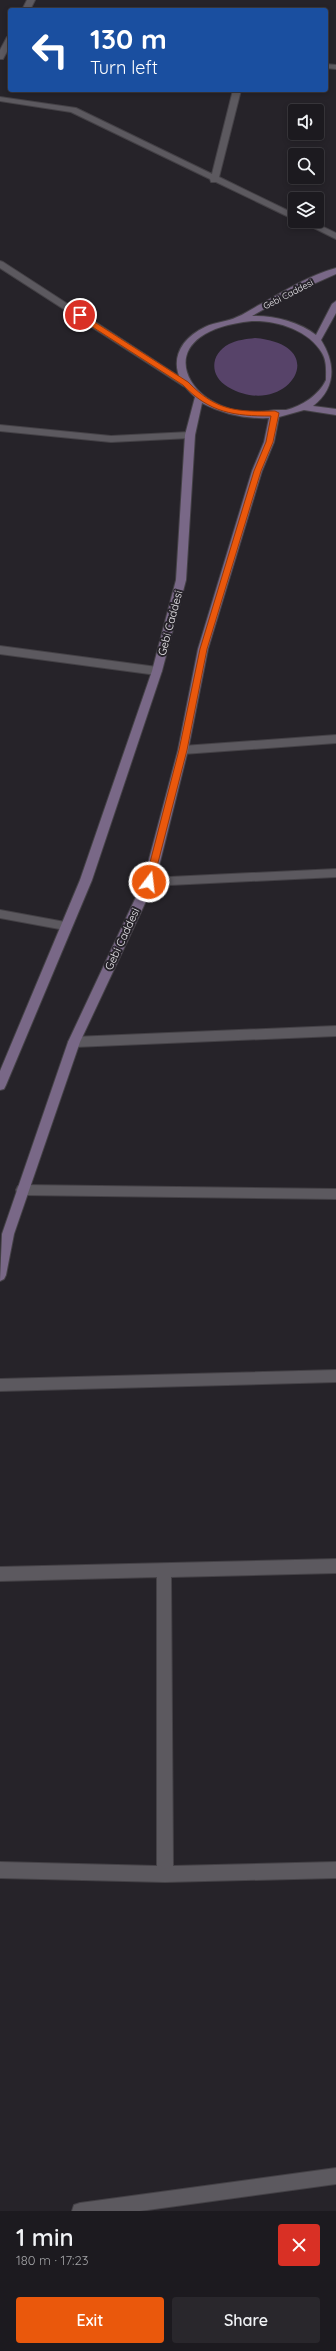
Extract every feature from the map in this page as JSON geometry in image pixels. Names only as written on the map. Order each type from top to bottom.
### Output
[{"type":"main road","name":"Gebi Caddesi","points":[[241,319],[288,292],[336,271]]},
{"type":"main road","points":[[319,338],[336,304]]},
{"type":"main road","points":[[303,407],[328,387],[334,370],[334,355],[319,338],[304,329],[285,321],[263,318],[241,319],[220,323],[202,332],[188,344],[181,357],[180,372],[186,384],[199,398],[219,408],[242,414],[275,413],[303,407],[336,412]]},
{"type":"main road","name":"Gebi Caddesi","points":[[0,1085],[65,926],[86,880],[157,671],[181,580],[190,435],[199,398]]},
{"type":"main road","name":"Gebi Caddesi","points":[[0,1275],[8,1234],[74,1042],[149,882],[183,750],[204,649],[257,471],[269,442],[275,413]]},
{"type":"street","points":[[0,57],[8,46]]},
{"type":"street","points":[[214,180],[236,92]]},
{"type":"street","points":[[0,99],[73,110],[214,180],[288,214]]},
{"type":"street","points":[[319,228],[336,236]]},
{"type":"street","points":[[0,264],[186,384]]},
{"type":"street","points":[[0,428],[111,440],[190,435]]},
{"type":"street","points":[[0,650],[157,671]]},
{"type":"street","points":[[183,750],[336,739]]},
{"type":"street","points":[[149,882],[336,873]]},
{"type":"street","points":[[0,914],[65,926]]},
{"type":"street","points":[[74,1042],[336,1031]]},
{"type":"street","points":[[22,1190],[336,1194]]},
{"type":"street","points":[[0,1385],[336,1376]]},
{"type":"street","points":[[0,1574],[336,1566]]},
{"type":"street","points":[[164,1570],[165,1874]]},
{"type":"street","points":[[0,1870],[165,1874],[336,1870]]},
{"type":"street","points":[[80,2211],[336,2176]]},
{"type":"shaded area","points":[[255,338],[279,344],[293,353],[297,366],[294,378],[283,388],[268,395],[249,395],[228,387],[217,377],[215,371],[215,359],[223,348],[235,342]]},
{"type":"route","points":[[80,315],[186,384],[199,398],[219,408],[242,414],[267,415],[275,413],[269,442],[257,471],[204,649],[183,750],[149,882]]}]
